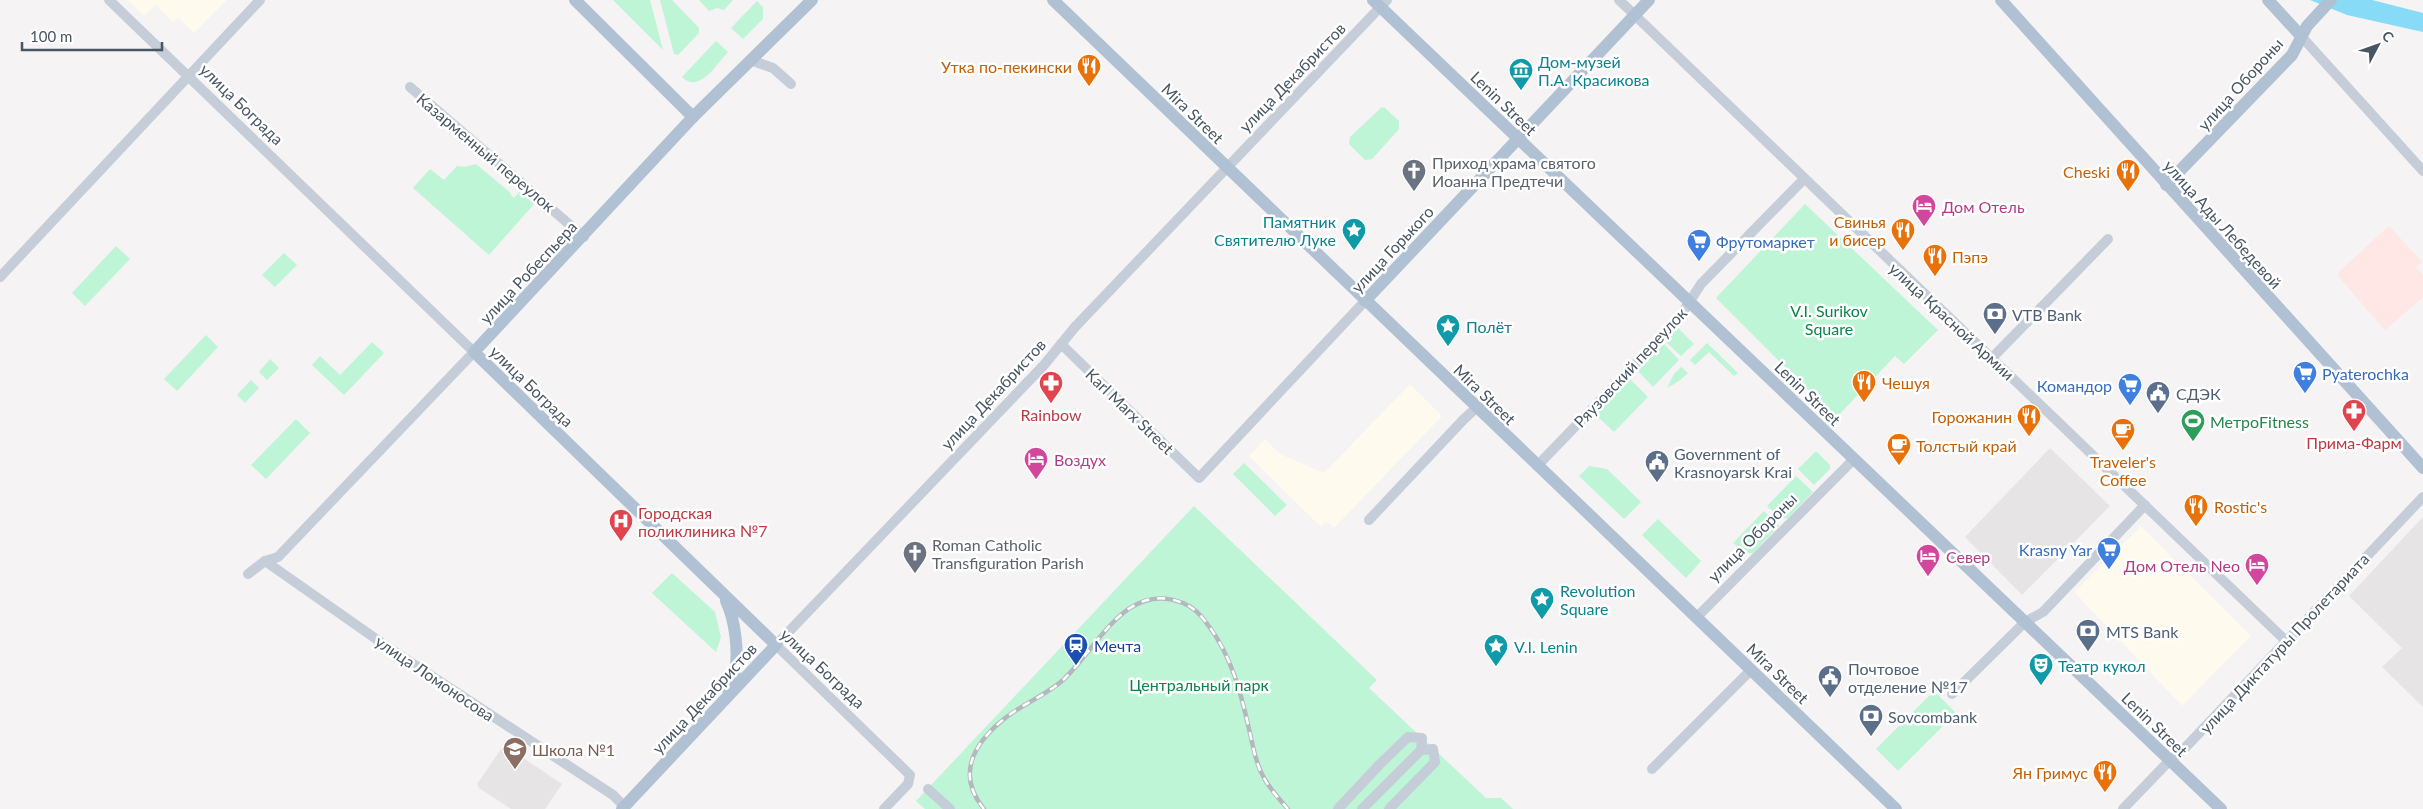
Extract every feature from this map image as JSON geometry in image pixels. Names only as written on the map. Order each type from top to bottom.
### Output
[{"type":"main road","points":[[575,0],[694,118]]},
{"type":"main road","name":"улица Робеспьера","points":[[474,352],[694,118],[812,0]]},
{"type":"main road","name":"Mira Street","points":[[1053,0],[1896,809]]},
{"type":"main road","name":"улица Горького","points":[[1365,301],[1649,0]]},
{"type":"main road","name":"улица Ады Лебедевой","points":[[2001,0],[2423,468]]},
{"type":"main road","points":[[2268,0],[2301,36]]},
{"type":"main road","name":"улица Обороны","points":[[2166,185],[2292,55],[2301,36],[2331,0]]},
{"type":"main road","name":"Lenin Street","points":[[1380,2],[1518,140],[2221,809]]},
{"type":"main road","name":"улица Бограда","points":[[474,352],[776,645]]},
{"type":"main road","points":[[722,594],[731,612],[734,625],[735,673],[724,700]]},
{"type":"main road","name":"улица Декабристов","points":[[623,808],[776,645]]},
{"type":"street","name":"улица Бограда","points":[[109,0],[190,75],[474,352]]},
{"type":"street","points":[[0,278],[260,0]]},
{"type":"street","name":"улица Красной Армии","points":[[1619,0],[2286,640]]},
{"type":"street","name":"улица Декабристов","points":[[776,645],[1227,168],[1380,2]]},
{"type":"street","points":[[2301,36],[2423,171]]},
{"type":"street","points":[[753,61],[773,68],[791,84]]},
{"type":"street","name":"Казарменный переулок","points":[[410,87],[584,236]]},
{"type":"street","name":"Ряузовский переулок","points":[[1537,466],[1676,321],[1701,284],[1804,179]]},
{"type":"street","points":[[1992,358],[2108,239]]},
{"type":"street","name":"улица Горького","points":[[1199,478],[1365,301]]},
{"type":"street","name":"Karl Marx Street","points":[[1061,344],[1199,478]]},
{"type":"street","name":"улица Робеспьера","points":[[264,561],[278,557],[474,352]]},
{"type":"street","points":[[1369,520],[1476,408]]},
{"type":"street","name":"улица Обороны","points":[[1696,618],[1854,459]]},
{"type":"street","name":"улица Диктатуры Пролетариата","points":[[2123,809],[2170,760],[2183,750],[2423,497]]},
{"type":"street","points":[[1952,694],[2025,622],[2044,612],[2145,505]]},
{"type":"street","points":[[248,574],[264,561]]},
{"type":"street","name":"улица Ломоносова","points":[[264,561],[412,663],[613,795],[623,808]]},
{"type":"street","name":"улица Бограда","points":[[776,645],[910,775],[908,784],[884,809]]},
{"type":"street","points":[[1652,769],[1751,670]]},
{"type":"street","points":[[1338,809],[1380,764],[1408,738],[1422,738],[1422,750]]},
{"type":"street","points":[[1362,809],[1422,750],[1433,749],[1435,762],[1389,809]]},
{"type":"street","points":[[928,789],[950,809]]},
{"type":"shaded area","points":[[128,0],[227,0],[194,33],[178,18],[173,23],[156,5],[144,16]]},
{"type":"shaded area","points":[[2389,226],[2422,262],[2416,267],[2423,275],[2423,297],[2385,330],[2338,276],[2339,272]]},
{"type":"shaded area","points":[[1410,384],[1442,416],[1334,528],[1326,521],[1321,527],[1249,456],[1265,439],[1280,454],[1324,473]]},
{"type":"shaded area","points":[[2050,448],[2110,506],[2022,595],[1965,537]]},
{"type":"shaded area","points":[[2423,517],[2423,707],[2382,667],[2402,648],[2349,596]]},
{"type":"shaded area","points":[[2141,526],[2251,636],[2182,706],[2074,592]]},
{"type":"shaded area","name":"Школа №1","points":[[504,745],[562,784],[545,809],[511,809],[479,788],[477,784]]},
{"type":"green space","points":[[613,0],[650,0],[663,50]]},
{"type":"green space","points":[[660,0],[672,0],[699,28],[699,33],[678,55],[674,54]]},
{"type":"green space","points":[[699,0],[733,0],[724,10],[717,8],[709,11]]},
{"type":"green space","points":[[757,1],[763,7],[763,19],[743,39],[731,28]]},
{"type":"green space","points":[[716,41],[728,52],[713,70],[701,80],[695,82],[688,81],[682,77]]},
{"type":"green space","points":[[1382,107],[1399,121],[1399,129],[1372,159],[1365,160],[1349,144],[1350,137]]},
{"type":"green space","points":[[476,164],[511,193],[514,198],[520,191],[534,204],[489,255],[413,188],[430,169],[444,180],[457,166],[464,167]]},
{"type":"green space","name":"V.I. Surikov Square","points":[[1805,204],[1938,330],[1904,364],[1895,356],[1836,418],[1716,298]]},
{"type":"green space","points":[[116,246],[130,259],[85,306],[72,293]]},
{"type":"green space","points":[[284,253],[297,265],[275,287],[262,275]]},
{"type":"green space","points":[[1678,328],[1694,344],[1681,356],[1665,341]]},
{"type":"green space","points":[[206,335],[218,347],[177,391],[164,379]]},
{"type":"green space","points":[[372,342],[384,353],[344,395],[312,365],[320,356],[340,375]]},
{"type":"green space","points":[[1707,343],[1738,373],[1734,376],[1709,352],[1695,365],[1690,360]]},
{"type":"green space","points":[[1664,344],[1679,360],[1653,387],[1638,371]]},
{"type":"green space","points":[[270,359],[279,368],[267,380],[259,372]]},
{"type":"green space","points":[[1681,367],[1688,373],[1667,388],[1674,374]]},
{"type":"green space","points":[[1630,379],[1648,397],[1614,432],[1595,414]]},
{"type":"green space","points":[[251,380],[259,388],[245,403],[237,395]]},
{"type":"green space","points":[[296,419],[310,433],[266,479],[251,465]]},
{"type":"green space","points":[[1816,451],[1830,465],[1830,469],[1814,485],[1798,469]]},
{"type":"green space","points":[[1244,463],[1287,505],[1275,516],[1233,474]]},
{"type":"green space","points":[[1589,466],[1607,469],[1641,502],[1624,519],[1579,476]]},
{"type":"green space","points":[[1796,476],[1813,492],[1788,518],[1781,519],[1767,506]]},
{"type":"green space","name":"Центральный парк","points":[[1194,506],[1377,680],[1369,688],[1486,798],[1501,798],[1513,809],[925,809],[916,801]]},
{"type":"green space","points":[[1764,511],[1779,526],[1753,553],[1746,553],[1733,543]]},
{"type":"green space","points":[[1658,519],[1701,561],[1686,578],[1642,535]]},
{"type":"green space","points":[[672,573],[715,612],[721,637],[716,652],[652,593]]},
{"type":"green space","points":[[1934,691],[1956,713],[1898,771],[1876,749]]},
{"type":"water","points":[[2310,0],[2372,0],[2423,13],[2423,32],[2347,15]]},
{"type":"railway","points":[[984,809],[971,784],[970,772],[977,749],[984,739],[1004,719],[1063,680],[1114,621],[1129,609],[1145,601],[1163,598],[1183,603],[1197,612],[1216,637],[1229,662],[1239,688],[1260,771],[1271,789],[1288,809]]},
{"type":"place","name":"Утка по-пекински","points":[[1089,87]]},
{"type":"place","name":"Дом-музей П.А. Красикова","points":[[1521,91]]},
{"type":"place","name":"Приход храма святого Иоанна Предтечи","points":[[1414,192]]},
{"type":"place","name":"Cheski","points":[[2128,192]]},
{"type":"place","name":"Дом Отель","points":[[1924,227]]},
{"type":"place","name":"Памятник Святителю Луке","points":[[1354,251]]},
{"type":"place","name":"Свинья и бисер","points":[[1903,251]]},
{"type":"place","name":"Фрутомаркет","points":[[1699,262]]},
{"type":"place","name":"Пэпэ","points":[[1935,277]]},
{"type":"place","name":"VTB Bank","points":[[1995,335]]},
{"type":"place","name":"Полёт","points":[[1448,347]]},
{"type":"place","name":"Pyaterochka","points":[[2305,394]]},
{"type":"place","name":"Чешуя","points":[[1864,403]]},
{"type":"place","name":"Rainbow","points":[[1051,404]]},
{"type":"place","name":"Командор","points":[[2130,406]]},
{"type":"place","name":"СДЭК","points":[[2158,414]]},
{"type":"place","name":"Прима-Фарм","points":[[2354,432]]},
{"type":"place","name":"Горожанин","points":[[2029,437]]},
{"type":"place","name":"МетроFitness","points":[[2193,442]]},
{"type":"place","name":"Traveler's Coffee","points":[[2123,451]]},
{"type":"place","name":"Толстый край","points":[[1899,466]]},
{"type":"place","name":"Воздух","points":[[1036,480]]},
{"type":"place","name":"Government of Krasnoyarsk Krai","points":[[1657,483]]},
{"type":"place","name":"Rostic's","points":[[2196,527]]},
{"type":"place","name":"Городская поликлиника №7","points":[[621,542]]},
{"type":"place","name":"Krasny Yar","points":[[2109,570]]},
{"type":"place","name":"Roman Catholic Transfiguration Parish","points":[[915,574]]},
{"type":"place","name":"Север","points":[[1928,577]]},
{"type":"place","name":"Дом Отель Neo","points":[[2257,586]]},
{"type":"place","name":"Revolution Square","points":[[1542,620]]},
{"type":"place","name":"MTS Bank","points":[[2088,652]]},
{"type":"place","name":"Мечта","points":[[1076,666]]},
{"type":"place","name":"V.I. Lenin","points":[[1496,667]]},
{"type":"place","name":"Театр кукол","points":[[2041,686]]},
{"type":"place","name":"Почтовое отделение №17","points":[[1830,698]]},
{"type":"place","name":"Sovcombank","points":[[1871,737]]},
{"type":"place","name":"Школа №1","points":[[515,770]]},
{"type":"place","name":"Ян Гримус","points":[[2105,793]]}]
